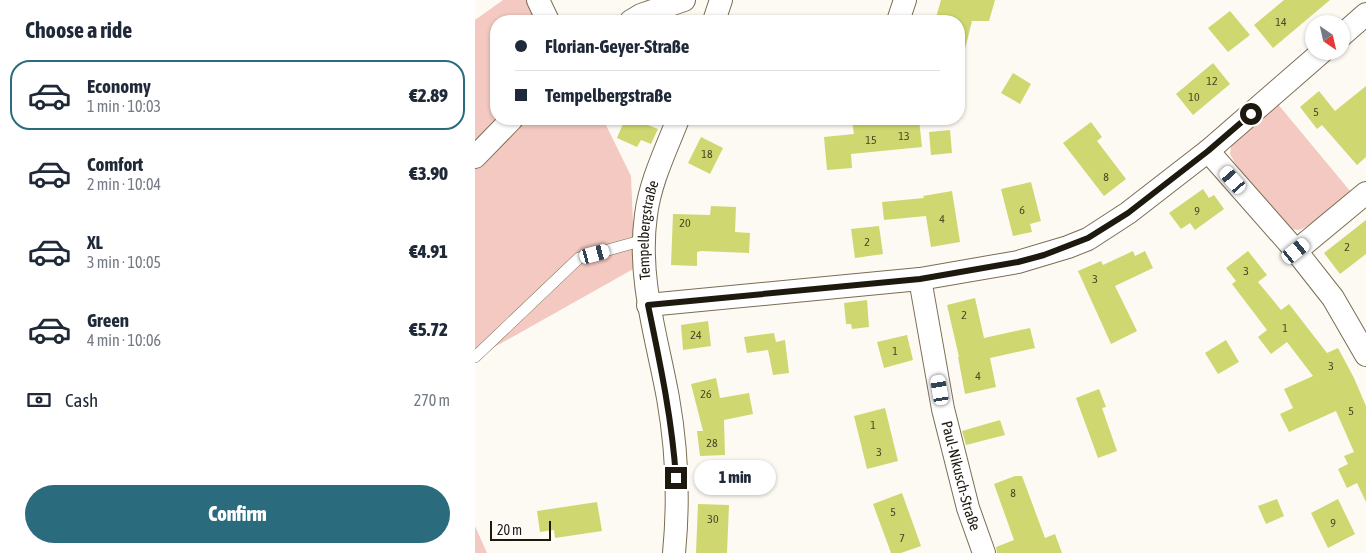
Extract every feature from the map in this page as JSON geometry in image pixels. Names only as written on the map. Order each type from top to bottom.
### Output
[{"type":"street","points":[[539,0],[545,15]]},
{"type":"street","points":[[641,15],[684,0]]},
{"type":"street","points":[[716,15],[721,0]]},
{"type":"street","points":[[900,15],[905,0]]},
{"type":"street","points":[[1350,28],[1366,14]]},
{"type":"street","points":[[648,305],[920,279],[1018,262],[1068,247],[1094,235],[1128,213],[1208,151],[1313,60]]},
{"type":"street","points":[[475,157],[506,125]]},
{"type":"street","name":"Tempelbergstraße","points":[[673,553],[676,514],[674,440],[668,399],[648,305],[644,273],[644,240],[650,193],[676,125]]},
{"type":"street","points":[[1208,151],[1296,251],[1333,298],[1366,355]]},
{"type":"street","points":[[1296,251],[1366,193]]},
{"type":"street","name":"Paul-Nikusch-Straße","points":[[920,279],[943,409],[968,508],[984,553]]},
{"type":"lane","points":[[475,357],[579,258],[644,240]]},
{"type":"shaded area","points":[[503,0],[543,0],[551,15],[490,15],[490,125],[606,125],[631,176],[635,268],[475,358],[475,20]]},
{"type":"shaded area","points":[[1277,103],[1350,191],[1309,225],[1298,230],[1283,224],[1230,154],[1232,141]]},
{"type":"shaded area","points":[[475,526],[487,553],[475,553]]},
{"type":"building","points":[[941,0],[995,0],[989,21],[972,21],[965,49],[965,15],[937,15]]},
{"type":"building","points":[[1284,0],[1330,0],[1312,15],[1305,15],[1305,21],[1273,48],[1254,25]]},
{"type":"building","points":[[1230,11],[1250,35],[1228,52],[1208,28]]},
{"type":"building","points":[[1213,63],[1230,84],[1193,115],[1176,94]]},
{"type":"building","points":[[1013,73],[1031,84],[1020,104],[1001,93]]},
{"type":"building","points":[[1366,86],[1366,157],[1357,165],[1322,125],[1317,129],[1300,107],[1319,91],[1335,111]]},
{"type":"building","points":[[1091,122],[1102,137],[1097,141],[1126,179],[1104,196],[1063,143]]},
{"type":"building","points":[[622,125],[648,125],[658,129],[651,144],[641,140],[637,147],[617,138]]},
{"type":"building","points":[[853,125],[920,125],[922,147],[851,154],[852,168],[827,170],[824,137],[854,134]]},
{"type":"building","points":[[950,130],[952,153],[931,155],[929,132]]},
{"type":"building","points":[[701,137],[723,148],[710,174],[688,163]]},
{"type":"building","points":[[1031,182],[1041,221],[1030,224],[1032,232],[1013,236],[1001,189]]},
{"type":"building","points":[[1203,189],[1209,198],[1214,195],[1224,209],[1195,230],[1190,223],[1181,229],[1169,213]]},
{"type":"building","points":[[952,191],[960,242],[931,247],[926,216],[884,220],[882,202],[924,198],[923,196]]},
{"type":"building","points":[[711,206],[736,207],[735,232],[750,233],[749,253],[701,251],[697,252],[697,266],[671,265],[673,214],[710,215]]},
{"type":"building","points":[[1366,220],[1366,254],[1340,274],[1324,253]]},
{"type":"building","points":[[879,226],[883,254],[855,258],[851,229]]},
{"type":"building","points":[[1133,251],[1135,256],[1145,251],[1153,268],[1115,286],[1137,331],[1111,344],[1078,271],[1101,261],[1103,265]]},
{"type":"building","points":[[1248,251],[1267,275],[1258,282],[1281,310],[1289,304],[1327,353],[1338,348],[1354,378],[1366,406],[1366,502],[1357,483],[1347,488],[1338,469],[1348,464],[1344,456],[1354,452],[1336,411],[1289,432],[1280,414],[1293,408],[1284,389],[1313,376],[1287,342],[1271,354],[1258,337],[1267,330],[1232,284],[1236,281],[1226,268]]},
{"type":"building","points":[[975,298],[984,338],[1030,328],[1035,348],[990,358],[996,387],[965,394],[947,305]]},
{"type":"building","points":[[867,300],[869,327],[852,329],[851,324],[846,324],[844,303]]},
{"type":"building","points":[[708,321],[711,346],[683,350],[681,325]]},
{"type":"building","points":[[774,333],[776,342],[785,340],[789,373],[773,375],[768,350],[747,353],[744,337]]},
{"type":"building","points":[[907,335],[913,360],[884,368],[877,342]]},
{"type":"building","points":[[1226,340],[1239,362],[1218,374],[1205,353]]},
{"type":"building","points":[[716,378],[720,398],[749,393],[753,414],[724,420],[725,455],[700,456],[697,431],[703,431],[691,384]]},
{"type":"building","points":[[1099,389],[1106,407],[1102,408],[1117,451],[1098,458],[1076,398]]},
{"type":"building","points":[[885,408],[898,461],[867,469],[854,416]]},
{"type":"building","points":[[1000,420],[1005,435],[966,445],[962,431]]},
{"type":"building","points":[[1015,476],[1022,476],[1045,538],[1055,534],[1062,553],[997,553],[996,547],[1014,540],[994,484]]},
{"type":"building","points":[[902,493],[921,546],[901,553],[891,553],[873,504]]},
{"type":"building","points":[[1277,499],[1284,516],[1266,524],[1258,506]]},
{"type":"building","points":[[1338,499],[1355,534],[1328,548],[1311,513]]},
{"type":"building","points":[[597,502],[602,531],[555,538],[554,530],[540,532],[537,511]]},
{"type":"building","points":[[698,504],[729,505],[727,553],[696,553]]},
{"type":"route","points":[[676,478],[674,440],[668,399],[648,305],[920,279],[1018,262],[1044,255],[1068,247],[1107,228],[1208,151],[1251,114]]}]
